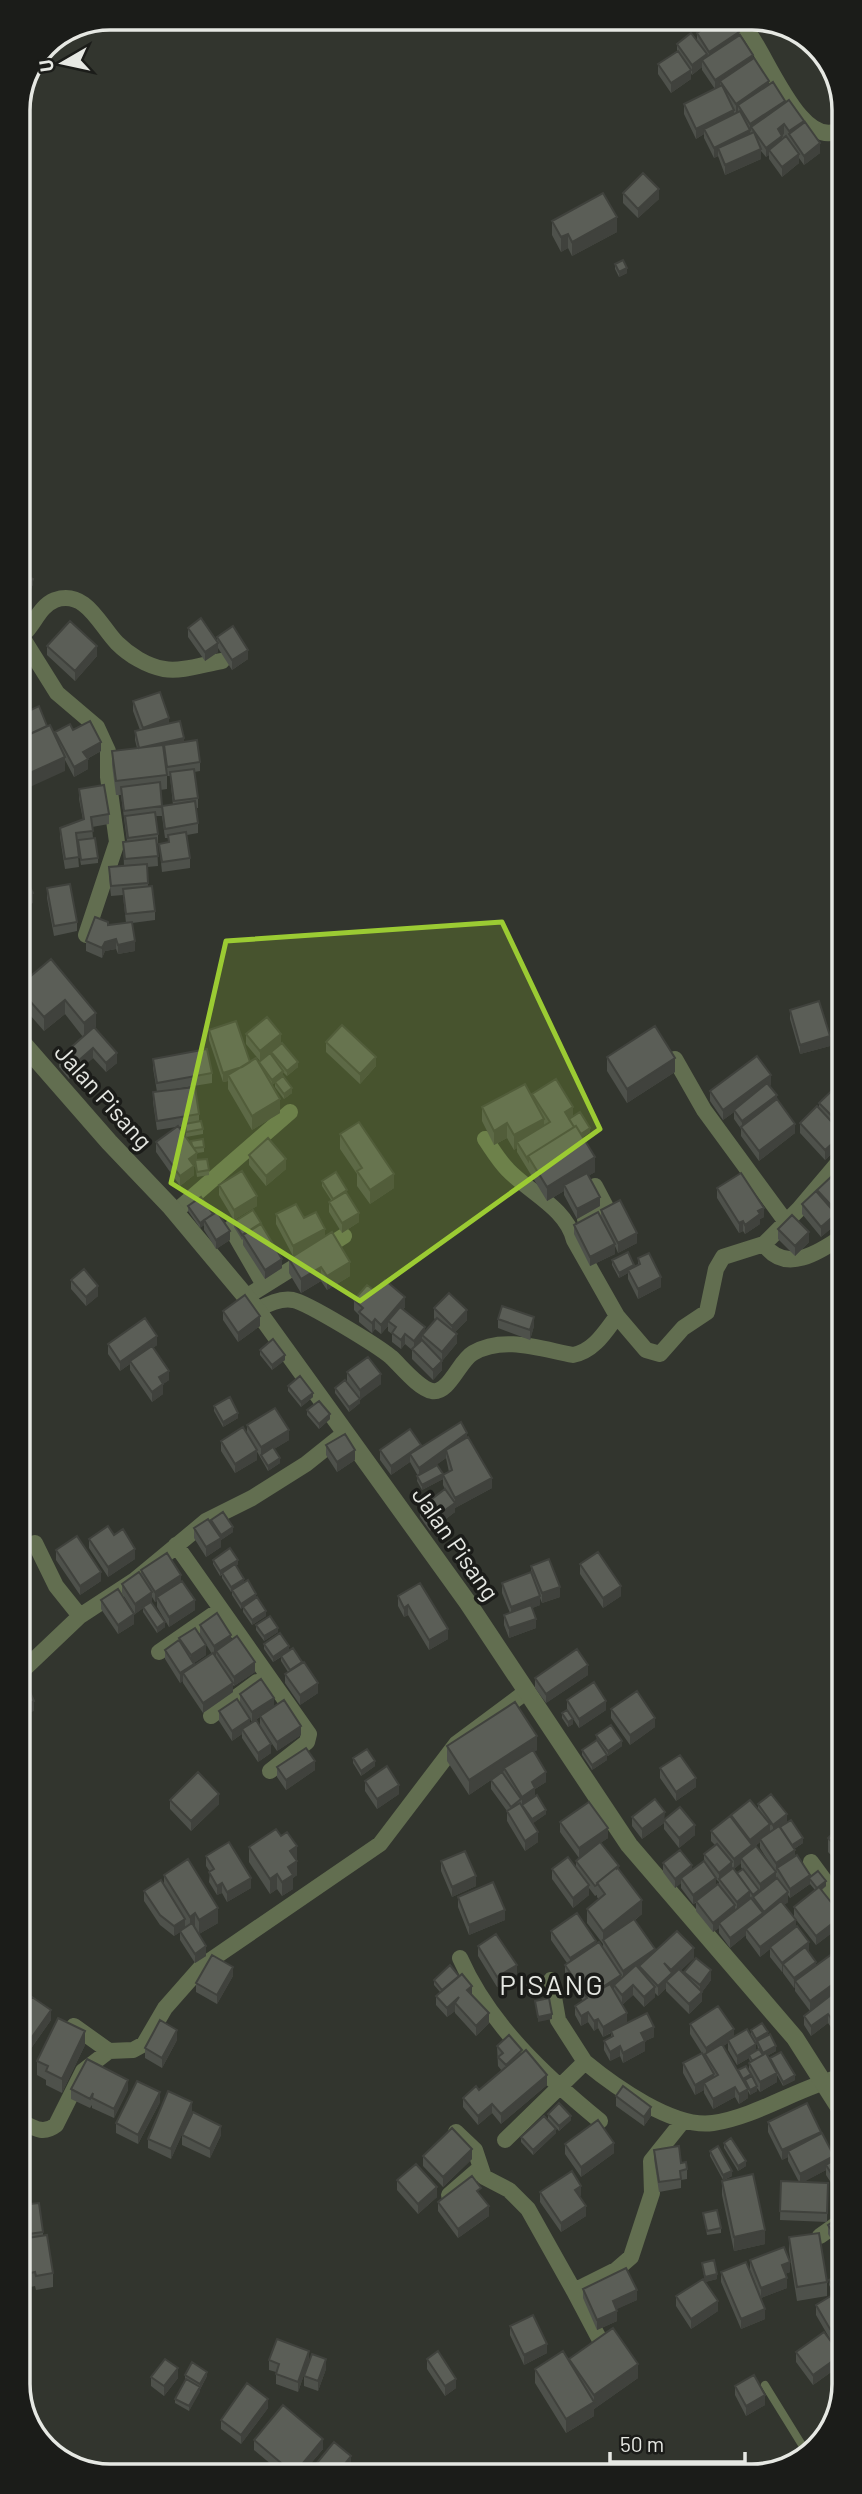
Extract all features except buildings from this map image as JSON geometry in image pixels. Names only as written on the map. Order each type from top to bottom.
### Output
[{"type":"street","points":[[747,30],[787,98],[805,121],[819,132],[832,132]]},
{"type":"street","points":[[30,625],[46,606],[56,600],[72,600],[91,609],[124,649],[150,664],[178,669],[222,661]]},
{"type":"street","points":[[30,652],[57,693],[97,727],[108,751],[108,777],[117,842],[86,935]]},
{"type":"street","name":"Jalan Pisang","points":[[30,1052],[175,1212],[251,1303],[346,1432],[527,1691],[629,1845],[787,2028],[832,2093]]},
{"type":"street","points":[[675,1059],[704,1110],[786,1222]]},
{"type":"street","points":[[175,1212],[290,1112]]},
{"type":"street","points":[[485,1139],[506,1168],[570,1227],[574,1240],[617,1316],[646,1350],[660,1354],[683,1328],[707,1312],[716,1269],[723,1257],[764,1244],[832,1170]]},
{"type":"street","points":[[570,1227],[602,1211],[604,1198],[595,1186]]},
{"type":"street","points":[[231,1228],[264,1285]]},
{"type":"street","points":[[251,1303],[264,1285],[344,1236]]},
{"type":"street","points":[[764,1244],[775,1255],[797,1260],[832,1242]]},
{"type":"street","points":[[251,1303],[293,1300],[380,1348],[424,1387],[434,1391],[444,1389],[465,1358],[475,1351],[507,1343],[573,1354],[582,1353],[594,1344],[617,1316]]},
{"type":"street","points":[[30,1664],[80,1616],[135,1580],[206,1521],[252,1498],[306,1464],[346,1432]]},
{"type":"street","points":[[35,1543],[56,1586],[80,1616]]},
{"type":"street","points":[[176,1545],[309,1734],[307,1742],[270,1771]]},
{"type":"street","points":[[159,1652],[222,1609]]},
{"type":"street","points":[[211,1716],[268,1674]]},
{"type":"street","points":[[30,2126],[40,2131],[49,2130],[56,2124],[83,2071],[109,2051],[133,2050],[144,2044],[165,2008],[202,1966],[380,1844],[456,1744],[527,1691]]},
{"type":"street","points":[[811,1862],[832,1891]]},
{"type":"street","points":[[460,1958],[474,1987],[490,2011],[560,2085],[600,2121]]},
{"type":"street","points":[[551,1980],[558,2020],[581,2065],[680,2125],[714,2123],[832,2084]]},
{"type":"street","points":[[74,2026],[109,2051]]},
{"type":"street","points":[[505,2140],[581,2065]]},
{"type":"street","points":[[574,2291],[616,2270],[631,2257],[650,2203],[651,2161],[680,2125]]},
{"type":"street","points":[[456,2132],[475,2150],[484,2177],[517,2196],[528,2209],[602,2344]]},
{"type":"street","points":[[447,2196],[480,2168]]},
{"type":"street","points":[[820,2236],[832,2228]]},
{"type":"lane","points":[[765,2385],[803,2446]]},
{"type":"highlighted area","points":[[502,922],[600,1129],[360,1301],[171,1183],[226,941]]},
{"type":"district","name":"PISANG","points":[[552,1985]]}]
